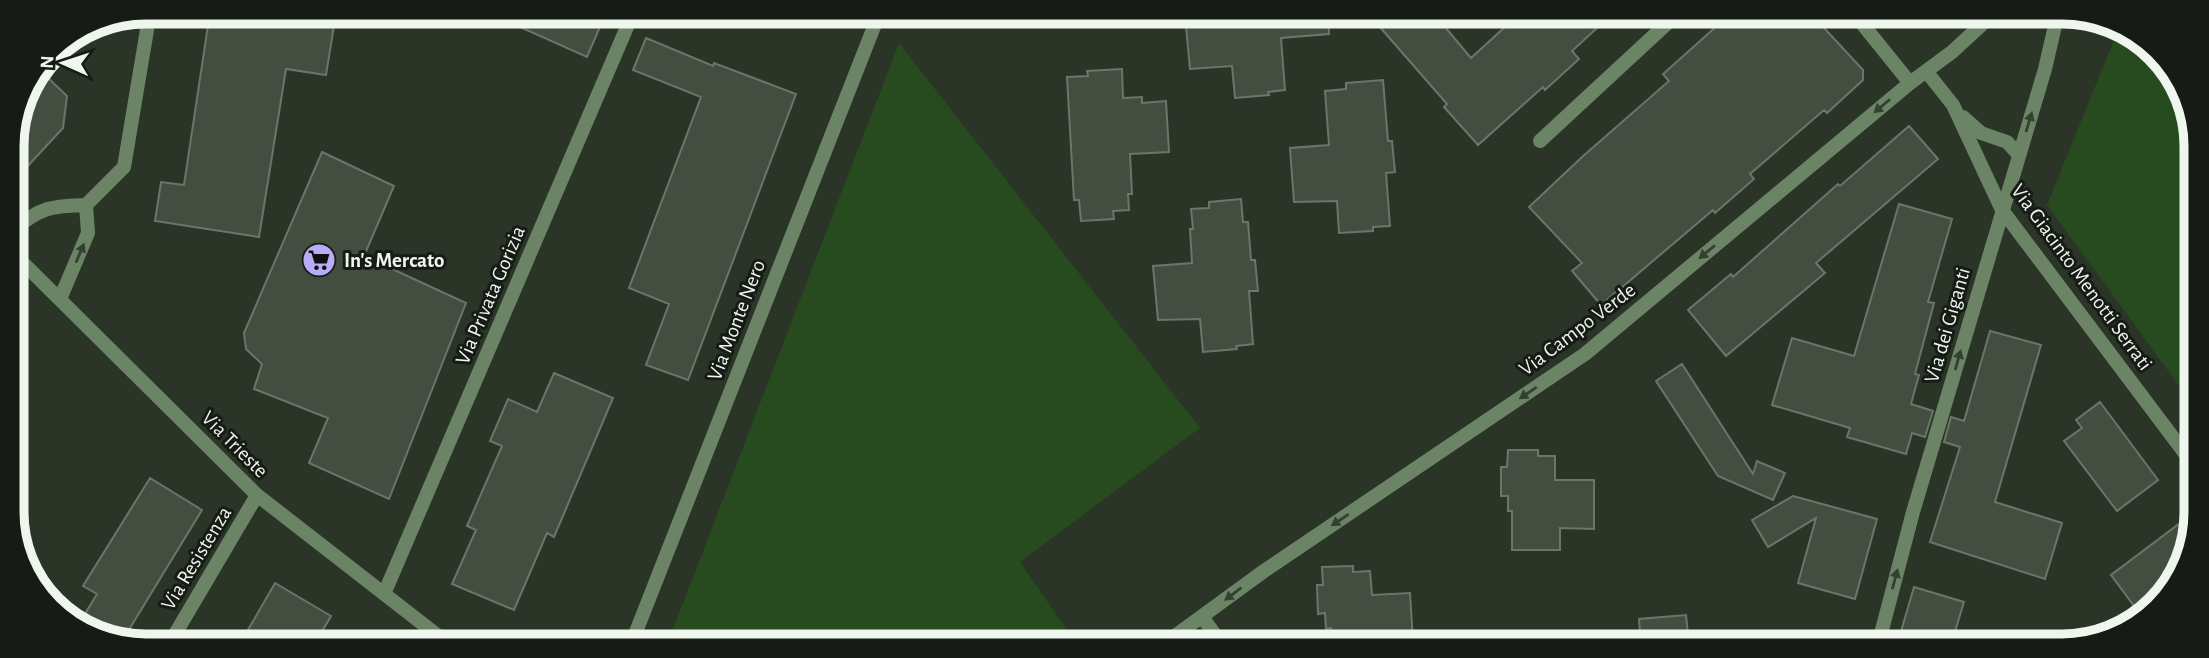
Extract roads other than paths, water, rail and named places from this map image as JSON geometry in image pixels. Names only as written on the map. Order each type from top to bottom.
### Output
[{"type":"street","points":[[25,221],[53,206],[86,205],[124,167],[148,24]]},
{"type":"street","name":"Via Privata Gorizia","points":[[384,594],[628,24]]},
{"type":"street","name":"Via Monte Nero","points":[[635,634],[875,24]]},
{"type":"street","points":[[1540,141],[1666,24]]},
{"type":"street","points":[[1862,24],[1910,83]]},
{"type":"street","name":"Via Campo Verde","points":[[1178,633],[1264,571],[1585,354],[1982,24]]},
{"type":"street","name":"Via dei Giganti","points":[[1881,633],[1913,512],[2045,69],[2055,24]]},
{"type":"street","name":"Via Giacinto Menotti Serrati","points":[[1926,71],[1967,122],[1981,134],[2007,142],[2019,155]]},
{"type":"street","name":"Via Giacinto Menotti Serrati","points":[[1953,105],[2002,211],[2184,452]]},
{"type":"street","points":[[60,299],[88,233],[86,205]]},
{"type":"street","name":"Via Trieste","points":[[25,264],[257,495],[435,634]]},
{"type":"street","name":"Via Resistenza","points":[[174,634],[257,495]]},
{"type":"street","points":[[1202,617],[1214,633]]},
{"type":"place","name":"In's Mercato","points":[[319,260]]}]
